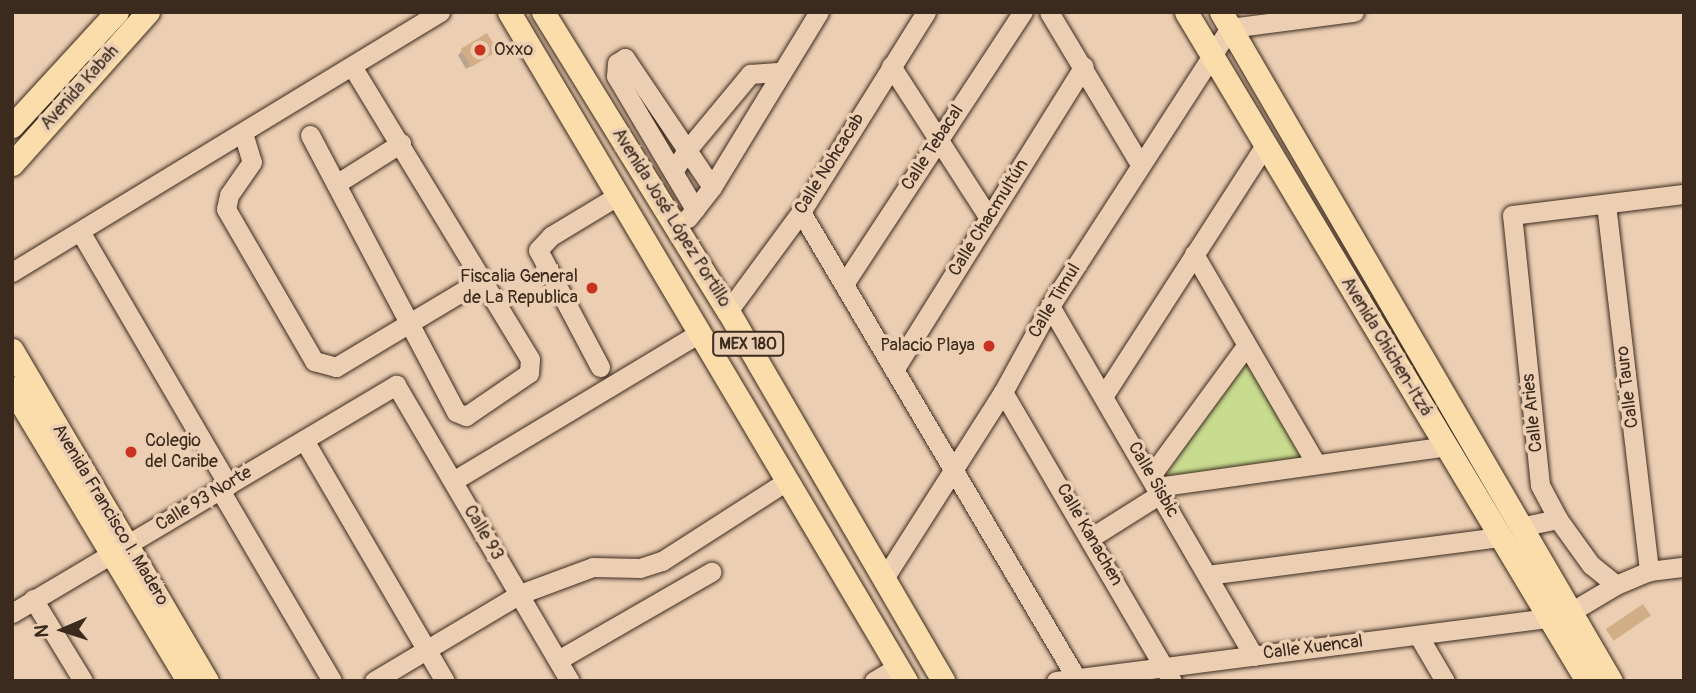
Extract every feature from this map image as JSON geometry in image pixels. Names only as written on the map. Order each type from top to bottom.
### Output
[{"type":"main road","name":"Avenida Kabah","points":[[12,126],[117,12]]},
{"type":"main road","name":"Avenida Kabah","points":[[12,164],[148,12]]},
{"type":"main road","name":"Avenida José López Portillo","points":[[509,12],[620,195],[785,482],[901,674]]},
{"type":"main road","name":"Avenida José López Portillo","points":[[543,12],[728,311],[885,577],[943,681]]},
{"type":"main road","name":"Avenida Chichen-Itzá","points":[[1198,17],[1214,58],[1499,537],[1611,681]]},
{"type":"main road","name":"Avenida Chichen-Itzá","points":[[1225,20],[1520,527],[1587,681]]},
{"type":"main road","name":"Avenida Francisco I. Madero","points":[[12,350],[188,681]]},
{"type":"main road","name":"Avenida Francisco I. Madero","points":[[12,388],[207,681]]},
{"type":"street","points":[[12,272],[81,233],[440,12]]},
{"type":"street","points":[[677,228],[712,187],[819,12]]},
{"type":"street","name":"Calle Nohcacab","points":[[728,311],[801,212],[926,12]]},
{"type":"street","name":"Calle Tebacal","points":[[844,284],[1023,12]]},
{"type":"street","points":[[1049,12],[1084,66],[1140,164]]},
{"type":"street","points":[[1225,20],[1353,12]]},
{"type":"street","name":"Calle Timul","points":[[885,577],[1003,392],[1050,306],[1140,164],[1214,58],[1225,20]]},
{"type":"street","points":[[695,209],[616,76],[617,63],[625,58],[712,187]]},
{"type":"street","points":[[310,135],[408,325],[457,412],[466,416],[529,373],[530,359],[352,66]]},
{"type":"street","points":[[891,66],[940,138],[989,218]]},
{"type":"street","name":"Calle Chacmultún","points":[[894,370],[1084,66]]},
{"type":"street","points":[[674,170],[687,150],[750,74],[781,72]]},
{"type":"street","points":[[243,133],[252,162],[229,195],[226,209],[314,361],[336,367],[483,279]]},
{"type":"street","points":[[336,184],[401,143]]},
{"type":"street","points":[[1104,395],[1265,145]]},
{"type":"street","points":[[1606,204],[1684,194]]},
{"type":"street","points":[[600,367],[538,250],[551,236],[620,195]]},
{"type":"street","name":"Calle Aries","points":[[1606,204],[1512,215],[1540,485],[1558,519],[1591,565],[1616,584]]},
{"type":"street","name":"Calle Tauro","points":[[1606,204],[1649,571]]},
{"type":"street","points":[[801,212],[1077,679]]},
{"type":"street","points":[[81,233],[332,681]]},
{"type":"street","points":[[1194,254],[1316,464]]},
{"type":"street","name":"Calle Sisbic","points":[[1050,306],[1254,656]]},
{"type":"street","points":[[453,481],[701,332]]},
{"type":"street","points":[[1092,537],[1155,486],[1246,346]]},
{"type":"street","name":"Calle 93 Norte","points":[[12,612],[396,385]]},
{"type":"street","name":"Calle 93","points":[[396,385],[570,681]]},
{"type":"street","name":"Calle Kanachen","points":[[1003,392],[1092,537],[1168,674]]},
{"type":"street","points":[[304,440],[444,681]]},
{"type":"street","points":[[1155,486],[1447,446]]},
{"type":"street","points":[[374,681],[520,594],[593,567],[640,568],[662,561],[785,482]]},
{"type":"street","points":[[1520,527],[1558,519]]},
{"type":"street","points":[[1208,575],[1499,537]]},
{"type":"street","points":[[1559,616],[1616,584],[1649,571],[1684,567]]},
{"type":"street","points":[[558,660],[711,572]]},
{"type":"street","points":[[33,599],[83,681]]},
{"type":"street","name":"Calle Xuencal","points":[[1056,681],[1168,674],[1254,656],[1559,616]]},
{"type":"street","points":[[1418,635],[1445,681]]},
{"type":"street","points":[[874,681],[901,674]]},
{"type":"green space","points":[[1245,351],[1306,460],[1163,482]]},
{"type":"building","name":"Oxxo","points":[[487,33],[498,51],[471,67],[460,49]]},
{"type":"building","points":[[1643,604],[1651,616],[1614,641],[1606,629]]},
{"type":"place","name":"Oxxo","points":[[480,50]]},
{"type":"place","name":"Fiscalia General de La Republica","points":[[592,288]]},
{"type":"place","name":"Palacio Playa","points":[[989,346]]},
{"type":"place","name":"Colegio del Caribe","points":[[131,452]]}]
